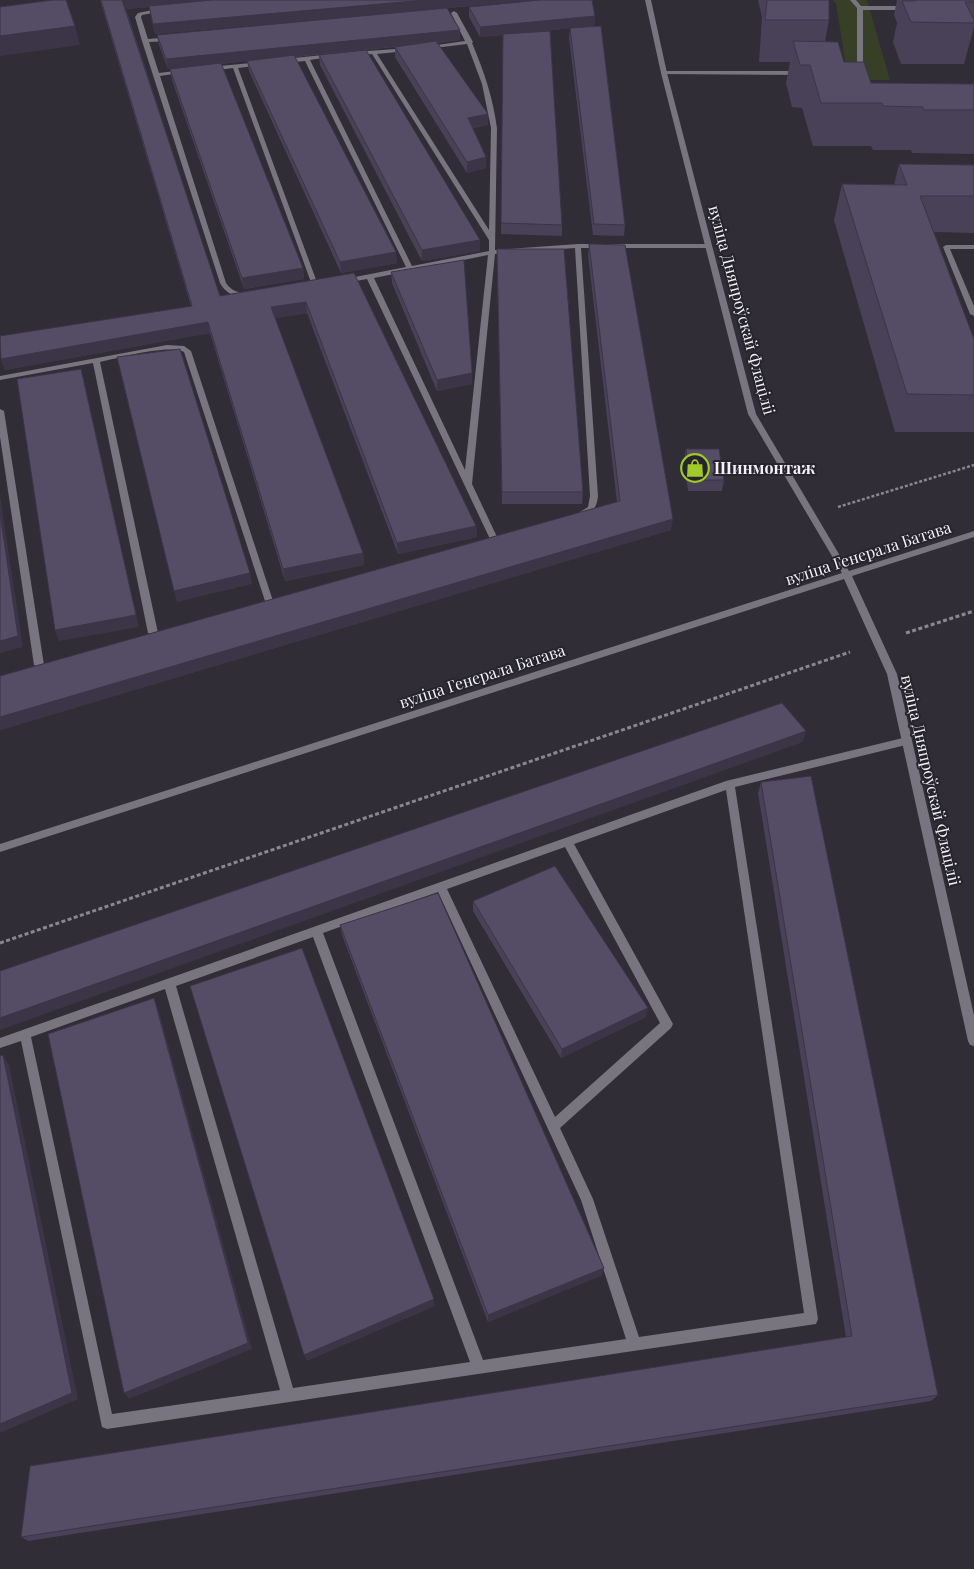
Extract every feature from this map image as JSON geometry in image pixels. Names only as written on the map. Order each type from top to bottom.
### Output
[{"type":"street","name":"вуліца Дняпроўскай Флаціліі","points":[[648,0],[664,73],[752,414],[846,575],[892,674],[974,1041]]},
{"type":"street","points":[[853,0],[860,8],[860,74]]},
{"type":"street","points":[[860,8],[917,8]]},
{"type":"street","points":[[169,10],[140,14],[138,17],[224,283],[227,290],[236,294],[252,295]]},
{"type":"street","points":[[445,14],[464,12]]},
{"type":"street","points":[[454,13],[470,42],[494,121],[492,253],[468,484]]},
{"type":"street","points":[[145,41],[174,38]]},
{"type":"street","points":[[422,47],[470,42]]},
{"type":"street","points":[[345,55],[412,48]]},
{"type":"street","points":[[373,52],[492,241]]},
{"type":"street","points":[[280,62],[336,56]]},
{"type":"street","points":[[307,59],[410,269]]},
{"type":"street","points":[[206,70],[272,63]]},
{"type":"street","points":[[236,66],[315,285]]},
{"type":"street","points":[[156,75],[186,72]]},
{"type":"street","points":[[664,73],[803,73]]},
{"type":"street","points":[[850,74],[860,74],[867,79]]},
{"type":"street","points":[[334,283],[492,253],[578,246],[708,246]]},
{"type":"street","points":[[573,516],[589,512],[594,505],[578,246]]},
{"type":"street","points":[[974,248],[946,247],[974,314]]},
{"type":"street","points":[[370,277],[468,484],[498,537],[485,541]]},
{"type":"street","points":[[306,287],[324,284]]},
{"type":"street","points":[[0,378],[167,347],[181,348],[187,351],[265,602],[278,598]]},
{"type":"street","points":[[96,360],[158,632],[144,636]]},
{"type":"street","points":[[0,411],[35,666],[48,663]]},
{"type":"street","name":"вуліца Генерала Батава","points":[[0,848],[974,534]]},
{"type":"street","points":[[0,1043],[730,784],[907,741]]},
{"type":"street","points":[[25,1034],[107,1422],[811,1319],[730,784]]},
{"type":"street","points":[[553,1127],[667,1024],[568,842]]},
{"type":"street","points":[[441,886],[587,1199],[635,1345]]},
{"type":"street","points":[[316,930],[479,1368]]},
{"type":"street","points":[[169,982],[288,1395]]},
{"type":"path","points":[[811,515],[974,465]]},
{"type":"path","points":[[0,943],[877,642],[974,611]]},
{"type":"green space","points":[[833,0],[867,0],[890,80],[848,80],[836,3]]},
{"type":"building","points":[[66,0],[75,26],[0,36],[0,7]]},
{"type":"building","points":[[101,0],[122,0],[220,296],[354,273],[476,526],[397,543],[306,302],[271,307],[363,553],[283,569],[208,322],[1,359],[0,336],[192,306]]},
{"type":"building","points":[[213,0],[426,0],[153,24],[149,6]]},
{"type":"building","points":[[540,0],[592,0],[595,16],[480,27],[469,7]]},
{"type":"building","points":[[767,0],[829,0],[829,20],[765,20]]},
{"type":"building","points":[[974,0],[974,2],[965,2],[974,23],[911,22],[902,1]]},
{"type":"building","points":[[447,8],[460,30],[166,59],[157,35]]},
{"type":"building","points":[[601,26],[625,225],[594,224],[570,28]]},
{"type":"building","points":[[550,31],[562,225],[501,223],[503,34]]},
{"type":"building","points":[[436,41],[488,114],[468,118],[486,157],[467,162],[395,47]]},
{"type":"building","points":[[793,41],[838,42],[844,62],[864,62],[871,83],[974,84],[974,110],[924,110],[923,107],[883,106],[882,103],[821,103],[810,65],[800,65]]},
{"type":"building","points":[[366,50],[480,240],[422,250],[319,55]]},
{"type":"building","points":[[294,55],[396,252],[340,262],[247,61]]},
{"type":"building","points":[[221,63],[303,268],[242,278],[170,69]]},
{"type":"building","points":[[899,164],[974,165],[974,196],[920,196],[974,339],[974,395],[907,394],[842,184],[907,185]]},
{"type":"building","points":[[589,244],[625,245],[673,519],[0,717],[0,676],[620,501]]},
{"type":"building","points":[[497,249],[564,249],[583,492],[502,492]]},
{"type":"building","points":[[464,260],[472,373],[437,380],[391,272]]},
{"type":"building","points":[[180,349],[250,573],[174,591],[117,357]]},
{"type":"building","points":[[81,369],[136,615],[55,630],[17,379]]},
{"type":"building","points":[[686,449],[719,449],[724,480],[690,480]]},
{"type":"building","points":[[0,513],[18,636],[0,641]]},
{"type":"building","points":[[782,703],[806,731],[0,1018],[0,971]]},
{"type":"building","points":[[811,776],[938,1395],[21,1537],[30,1466],[852,1336],[761,782]]},
{"type":"building","points":[[555,866],[648,1008],[562,1049],[473,901]]},
{"type":"building","points":[[438,893],[604,1268],[488,1315],[340,925]]},
{"type":"building","points":[[302,948],[434,1299],[304,1355],[190,986]]},
{"type":"building","points":[[154,998],[248,1343],[124,1393],[48,1034]]},
{"type":"building","points":[[3,1055],[72,1393],[0,1424],[0,1056]]},
{"type":"place","name":"Шинмонтаж","points":[[695,468]]}]
